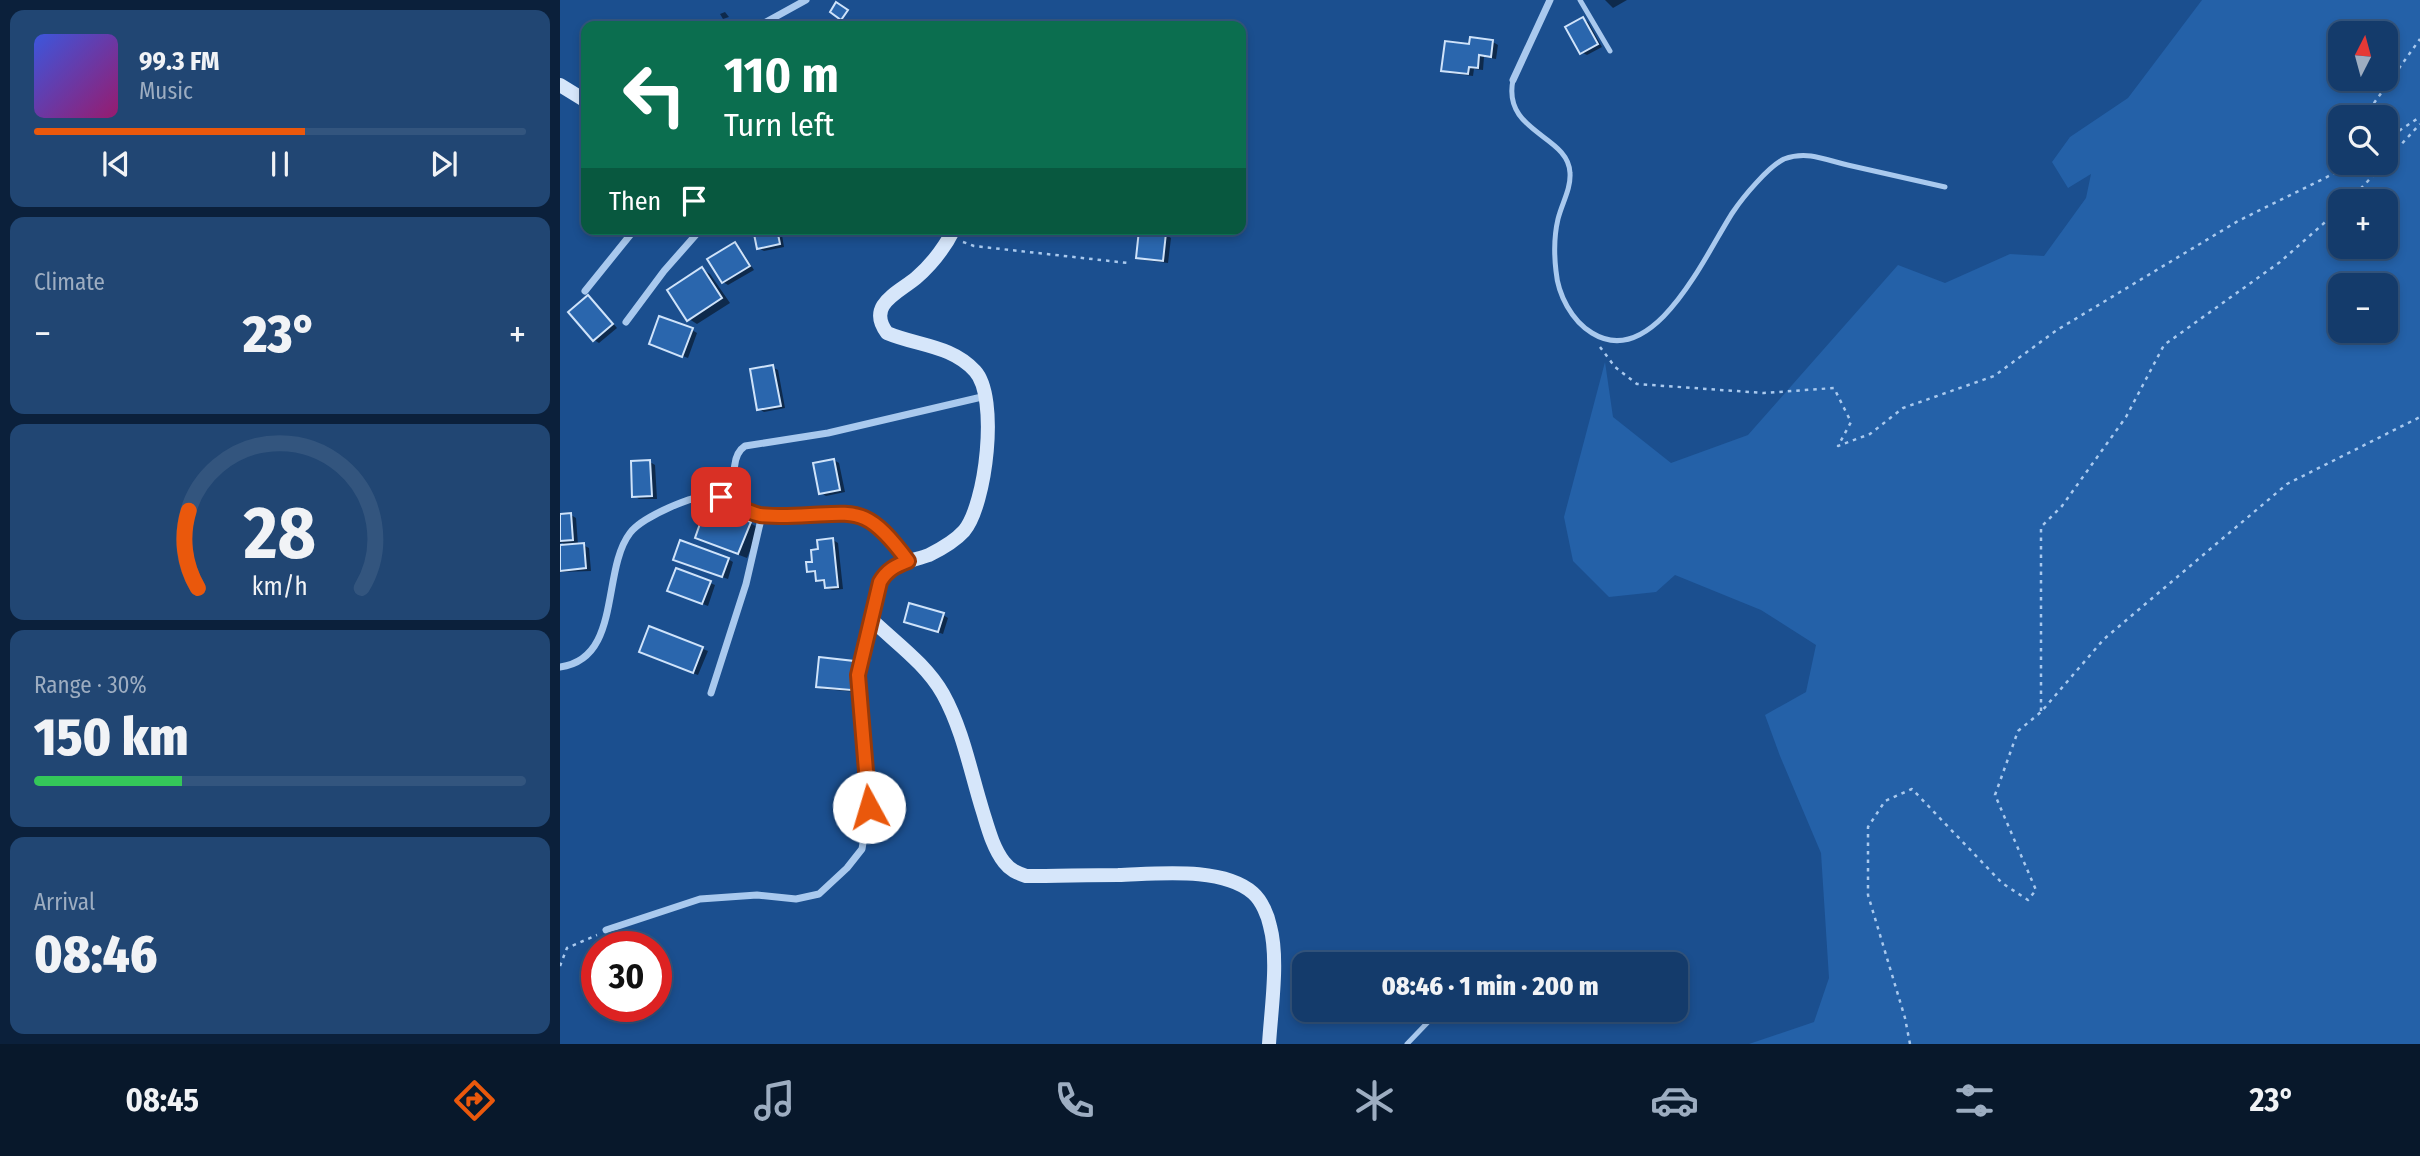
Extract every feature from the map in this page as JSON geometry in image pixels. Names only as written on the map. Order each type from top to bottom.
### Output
[{"type":"street","points":[[770,21],[806,0]]},
{"type":"street","points":[[1513,80],[1550,0]]},
{"type":"street","points":[[560,85],[581,98]]},
{"type":"street","points":[[585,291],[630,235]]},
{"type":"street","points":[[626,322],[664,271],[696,235]]},
{"type":"street","points":[[606,930],[700,899],[757,895],[796,899],[819,894],[847,868],[862,849],[869,807],[858,675],[880,582],[885,573],[894,566],[940,549],[963,532],[972,519],[982,481],[986,447],[986,396],[976,372],[946,349],[887,334],[882,327],[880,316],[889,298],[916,279],[950,235]]},
{"type":"street","points":[[737,505],[735,463],[738,452],[746,446],[828,433],[986,396]]},
{"type":"street","points":[[560,667],[578,662],[594,646],[606,616],[620,552],[630,533],[638,525],[661,512],[708,496],[721,497],[762,515],[798,516],[846,512],[858,514],[878,526],[908,561]]},
{"type":"street","points":[[710,693],[749,573],[762,515]]},
{"type":"street","points":[[872,620],[919,663],[934,679],[944,696],[989,831],[1005,863],[1014,872],[1026,876],[1182,874],[1217,877],[1238,884],[1254,894],[1264,909],[1271,928],[1273,972],[1269,1044]]},
{"type":"lane","points":[[1580,0],[1610,51]]},
{"type":"lane","points":[[1513,80],[1513,106],[1522,120],[1557,149],[1571,170],[1554,247],[1556,274],[1563,299],[1575,319],[1587,330],[1604,339],[1623,341],[1645,332],[1658,322],[1684,294],[1734,210],[1769,171],[1784,159],[1810,156],[1945,187]]},
{"type":"lane","points":[[1407,1044],[1428,1022]]},
{"type":"path","points":[[2373,105],[2420,40]]},
{"type":"path","points":[[2398,131],[2420,117]]},
{"type":"path","points":[[2398,148],[2420,124]]},
{"type":"path","points":[[1587,330],[1615,367],[1637,384],[1765,393],[1834,388],[1851,422],[1838,446],[1870,434],[1903,408],[1994,376],[2057,330],[2238,221],[2331,175]]},
{"type":"path","points":[[2360,189],[2373,175]]},
{"type":"path","points":[[2041,712],[2041,527],[2062,506],[2126,417],[2164,345],[2280,261],[2328,219]]},
{"type":"path","points":[[955,235],[974,246],[1128,263]]},
{"type":"path","points":[[1910,1044],[1905,1018],[1868,895],[1868,827],[1885,801],[1912,789],[2002,883],[2028,901],[2036,890],[1995,795],[2018,731],[2041,712],[2104,639],[2287,484],[2420,417]]},
{"type":"path","points":[[560,966],[567,948],[606,930]]},
{"type":"shaded area","points":[[2202,0],[2420,0],[2420,1044],[1749,1044],[1814,1022],[1829,978],[1821,853],[1765,715],[1806,692],[1816,645],[1761,610],[1675,575],[1656,592],[1609,597],[1573,561],[1564,517],[1605,362],[1613,417],[1671,463],[1748,435],[1898,265],[1945,283],[2010,254],[2044,256],[2086,198],[2091,174],[2068,188],[2052,162],[2070,137],[2128,98]]},
{"type":"building","points":[[836,2],[848,10],[841,20],[830,12]]},
{"type":"building","points":[[1583,17],[1598,44],[1580,54],[1565,27]]},
{"type":"building","points":[[1470,37],[1493,40],[1491,57],[1479,55],[1478,68],[1469,67],[1468,74],[1441,71],[1445,41],[1469,44]]},
{"type":"building","points":[[754,235],[778,235],[780,244],[757,249]]},
{"type":"building","points":[[1138,235],[1166,235],[1163,261],[1136,258]]},
{"type":"building","points":[[735,242],[750,266],[722,283],[707,259]]},
{"type":"building","points":[[702,267],[722,298],[687,321],[667,290]]},
{"type":"building","points":[[588,295],[613,324],[593,341],[568,312]]},
{"type":"building","points":[[659,316],[693,328],[682,357],[649,344]]},
{"type":"building","points":[[773,365],[781,406],[757,410],[750,369]]},
{"type":"building","points":[[834,459],[840,490],[819,494],[813,463]]},
{"type":"building","points":[[650,460],[652,496],[632,497],[631,461]]},
{"type":"building","points":[[723,511],[751,522],[738,554],[695,538],[702,518],[718,524]]},
{"type":"building","points":[[571,513],[573,540],[560,541],[560,514]]},
{"type":"building","points":[[833,538],[838,587],[825,588],[824,580],[816,581],[815,571],[807,572],[806,562],[812,562],[811,550],[818,549],[817,540]]},
{"type":"building","points":[[680,540],[729,558],[722,577],[673,560]]},
{"type":"building","points":[[584,543],[586,568],[560,571],[560,545]]},
{"type":"building","points":[[676,568],[711,581],[702,604],[667,591]]},
{"type":"building","points":[[909,603],[944,613],[938,632],[904,622]]},
{"type":"building","points":[[649,626],[703,647],[693,673],[639,652]]},
{"type":"building","points":[[819,657],[854,661],[851,690],[816,687]]},
{"type":"route","points":[[721,497],[762,515],[798,516],[846,512],[858,514],[878,526],[908,561],[894,566],[885,573],[880,582],[858,675],[869,807]]}]
